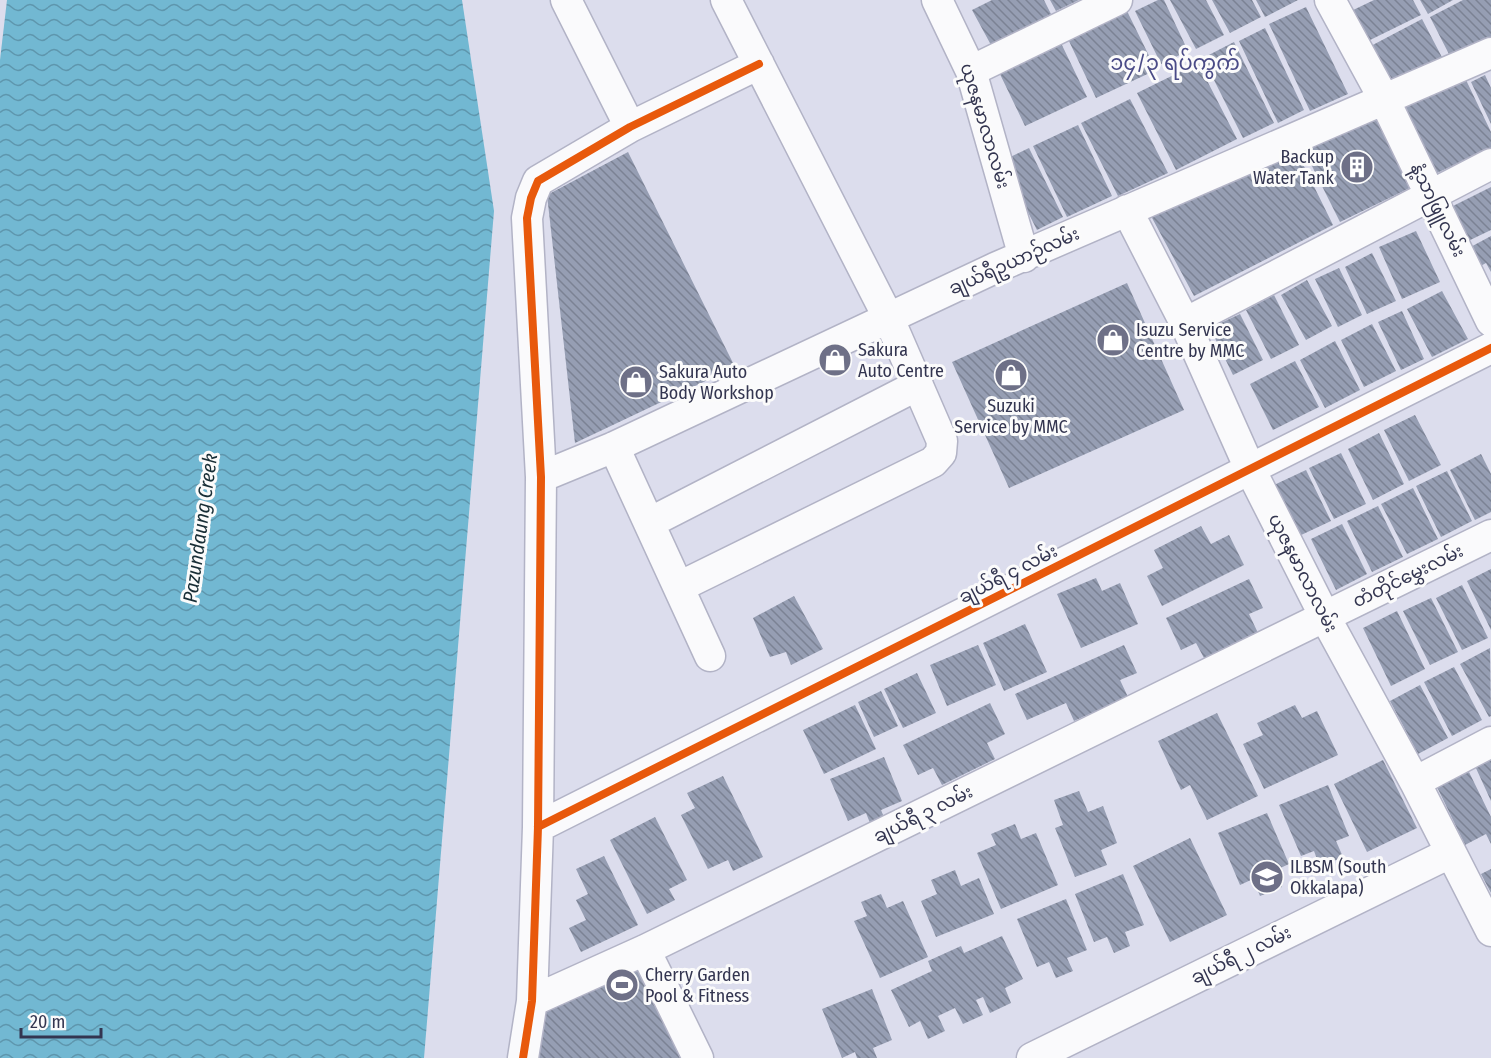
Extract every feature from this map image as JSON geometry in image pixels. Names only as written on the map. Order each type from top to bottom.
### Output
[{"type":"street","points":[[566,0],[630,127]]},
{"type":"street","points":[[679,587],[933,462],[941,453],[942,441],[889,319],[726,0]]},
{"type":"street","name":"ယုဇနမာလာလမ်း","points":[[937,0],[971,71],[1024,256]]},
{"type":"street","points":[[971,71],[1118,0]]},
{"type":"street","name":"နံ့သာဖြူလမ်း","points":[[1330,0],[1384,99],[1491,321]]},
{"type":"street","name":"ချယ်ရီဥယာဉ်လမ်း","points":[[540,477],[614,447],[977,276],[1491,53]]},
{"type":"street","points":[[523,1058],[532,1001],[538,827],[540,477],[527,218],[531,198],[538,181],[630,127],[759,63]]},
{"type":"street","points":[[1185,323],[1491,164]]},
{"type":"street","name":"ယုဇနမာလာလမ်း","points":[[1127,210],[1185,323],[1319,620],[1414,782],[1491,931]]},
{"type":"street","name":"ချယ်ရီ ၄ လမ်း","points":[[538,827],[1491,348]]},
{"type":"street","points":[[649,523],[918,385]]},
{"type":"street","points":[[614,447],[710,656]]},
{"type":"street","name":"တံတိုင်မွှေးလမ်း","points":[[1319,620],[1491,535]]},
{"type":"street","name":"ချယ်ရီ ၃ လမ်း","points":[[532,1001],[645,950],[1319,620]]},
{"type":"street","points":[[1414,782],[1491,742]]},
{"type":"street","name":"ချယ်ရီ ၂ လမ်း","points":[[1032,1058],[1450,853]]},
{"type":"street","points":[[645,950],[698,1058]]},
{"type":"water","name":"Pazundaung Creek","points":[[7,0],[462,0],[494,211],[424,1058],[0,1058],[0,60]]},
{"type":"building","points":[[992,0],[1044,0],[1051,14],[991,45],[972,10]]},
{"type":"building","points":[[1050,0],[1079,0],[1056,11]]},
{"type":"building","points":[[1158,0],[1164,0],[1188,51],[1161,64],[1135,11]]},
{"type":"building","points":[[1170,0],[1206,0],[1224,35],[1196,49]]},
{"type":"building","points":[[1212,0],[1252,0],[1261,17],[1230,33]]},
{"type":"building","points":[[1256,0],[1298,0],[1265,17]]},
{"type":"building","points":[[1374,0],[1413,0],[1421,15],[1364,43],[1349,12]]},
{"type":"building","points":[[1420,0],[1453,0],[1428,14]]},
{"type":"building","points":[[1463,0],[1491,0],[1491,40],[1452,60],[1430,17]]},
{"type":"building","points":[[1306,7],[1348,94],[1310,111],[1269,24]]},
{"type":"building","points":[[1127,11],[1156,70],[1096,98],[1068,39]]},
{"type":"building","points":[[1422,19],[1445,63],[1388,88],[1367,48]]},
{"type":"building","points":[[1265,28],[1304,110],[1278,123],[1239,41]]},
{"type":"building","points":[[1060,41],[1087,97],[1025,126],[998,70]]},
{"type":"building","points":[[1234,42],[1274,123],[1243,138],[1203,58]]},
{"type":"building","points":[[1198,63],[1237,139],[1176,170],[1137,93]]},
{"type":"building","points":[[1485,75],[1491,88],[1491,124],[1471,82]]},
{"type":"building","points":[[1466,80],[1491,132],[1491,148],[1437,173],[1404,108]]},
{"type":"building","points":[[1130,99],[1168,173],[1118,196],[1081,123]]},
{"type":"building","name":"Backup Water Tank","points":[[1374,116],[1412,187],[1340,222],[1302,146]]},
{"type":"building","points":[[1078,125],[1112,196],[1067,217],[1033,146]]},
{"type":"building","points":[[1029,148],[1063,217],[1037,230],[1002,161]]},
{"type":"building","points":[[1295,148],[1333,225],[1194,296],[1151,216]]},
{"type":"building","points":[[628,152],[735,367],[575,443],[547,195]]},
{"type":"building","points":[[1491,187],[1491,230],[1464,243],[1447,209]]},
{"type":"building","points":[[1416,231],[1440,282],[1402,299],[1379,247]]},
{"type":"building","points":[[1491,236],[1491,272],[1486,263],[1475,269],[1465,250]]},
{"type":"building","points":[[1372,253],[1396,301],[1367,314],[1345,267]]},
{"type":"building","points":[[1339,268],[1362,315],[1338,327],[1315,279]]},
{"type":"building","points":[[1307,280],[1332,326],[1306,340],[1281,295]]},
{"type":"building","points":[[1127,283],[1184,410],[1009,488],[952,362]]},
{"type":"building","points":[[1442,291],[1468,339],[1432,357],[1407,309]]},
{"type":"building","points":[[1274,295],[1299,345],[1271,359],[1246,310]]},
{"type":"building","points":[[1402,311],[1424,359],[1401,370],[1378,322]]},
{"type":"building","points":[[1240,314],[1263,360],[1233,375],[1210,328]]},
{"type":"building","points":[[1372,324],[1396,371],[1364,387],[1341,340]]},
{"type":"building","points":[[1335,341],[1360,390],[1325,408],[1300,360]]},
{"type":"building","points":[[1295,361],[1319,407],[1273,430],[1250,384]]},
{"type":"building","points":[[1415,415],[1441,465],[1409,481],[1384,430]]},
{"type":"building","points":[[1379,433],[1404,484],[1373,500],[1348,449]]},
{"type":"building","points":[[1341,453],[1366,504],[1334,519],[1309,468]]},
{"type":"building","points":[[1481,454],[1491,474],[1491,512],[1475,520],[1450,470]]},
{"type":"building","points":[[1306,470],[1331,521],[1299,536],[1274,485]]},
{"type":"building","points":[[1447,471],[1472,521],[1441,537],[1416,486]]},
{"type":"building","points":[[1413,488],[1438,539],[1407,554],[1381,504]]},
{"type":"building","points":[[1378,506],[1403,557],[1372,572],[1347,521]]},
{"type":"building","points":[[1342,524],[1367,574],[1336,590],[1311,539]]},
{"type":"building","points":[[1201,526],[1211,544],[1229,535],[1244,565],[1162,606],[1147,576],[1163,568],[1154,550]]},
{"type":"building","points":[[1491,569],[1491,630],[1467,581]]},
{"type":"building","points":[[1096,578],[1102,591],[1120,583],[1138,624],[1081,648],[1057,594]]},
{"type":"building","points":[[1249,579],[1263,608],[1249,614],[1258,633],[1204,658],[1196,643],[1181,650],[1166,618]]},
{"type":"building","points":[[1462,585],[1488,638],[1462,650],[1436,598]]},
{"type":"building","points":[[794,596],[823,649],[791,665],[786,652],[770,657],[753,618]]},
{"type":"building","points":[[1431,598],[1458,652],[1430,665],[1403,611]]},
{"type":"building","points":[[1397,611],[1425,669],[1391,686],[1363,628]]},
{"type":"building","points":[[1025,624],[1047,672],[1004,691],[983,643]]},
{"type":"building","points":[[978,645],[996,685],[947,706],[930,665]]},
{"type":"building","points":[[1124,645],[1137,673],[1120,680],[1128,697],[1074,721],[1066,703],[1027,720],[1015,694]]},
{"type":"building","points":[[1490,648],[1491,716],[1489,717],[1460,664]]},
{"type":"building","points":[[1454,667],[1482,720],[1452,736],[1424,682]]},
{"type":"building","points":[[917,673],[936,713],[903,728],[884,689]]},
{"type":"building","points":[[1420,685],[1448,738],[1418,754],[1390,701]]},
{"type":"building","points":[[881,691],[898,726],[874,737],[858,702]]},
{"type":"building","points":[[990,703],[1005,734],[987,743],[995,759],[942,785],[933,768],[918,775],[903,745]]},
{"type":"building","points":[[855,705],[876,749],[824,774],[803,730]]},
{"type":"building","points":[[1295,705],[1302,718],[1317,711],[1338,755],[1264,789],[1243,744],[1263,735],[1257,723]]},
{"type":"building","points":[[1217,713],[1258,796],[1207,820],[1190,785],[1181,790],[1158,741]]},
{"type":"building","points":[[884,757],[902,801],[881,810],[886,822],[872,828],[866,813],[848,821],[830,779]]},
{"type":"building","points":[[1491,758],[1491,801],[1475,766]]},
{"type":"building","points":[[1383,760],[1417,828],[1367,852],[1334,784]]},
{"type":"building","points":[[1469,772],[1491,817],[1491,844],[1486,834],[1465,845],[1437,787]]},
{"type":"building","points":[[723,776],[763,857],[733,871],[728,860],[708,869],[681,815],[695,808],[687,793]]},
{"type":"building","points":[[1328,785],[1349,836],[1336,841],[1343,857],[1320,867],[1314,851],[1301,856],[1279,805]]},
{"type":"building","points":[[1079,791],[1088,812],[1103,806],[1117,843],[1101,850],[1107,865],[1075,877],[1055,828],[1063,825],[1054,800]]},
{"type":"building","points":[[1267,813],[1289,864],[1276,870],[1282,887],[1260,896],[1253,879],[1240,885],[1218,833]]},
{"type":"building","points":[[655,817],[687,880],[669,889],[675,900],[647,914],[610,840]]},
{"type":"building","points":[[1015,824],[1021,839],[1036,833],[1058,885],[1001,909],[977,853],[996,845],[991,834]]},
{"type":"building","points":[[1190,838],[1227,915],[1170,942],[1133,866]]},
{"type":"building","points":[[604,856],[638,925],[581,952],[569,928],[586,920],[576,900],[588,894],[576,869]]},
{"type":"building","points":[[1491,869],[1491,893],[1481,874]]},
{"type":"building","points":[[955,870],[961,886],[979,878],[994,914],[936,937],[921,901],[937,894],[931,880]]},
{"type":"building","points":[[1123,874],[1144,925],[1125,932],[1130,946],[1114,953],[1107,937],[1094,942],[1075,894]]},
{"type":"building","points":[[881,894],[887,908],[903,901],[928,957],[880,978],[854,921],[867,916],[861,902]]},
{"type":"building","points":[[1066,899],[1087,950],[1067,958],[1073,971],[1056,978],[1049,962],[1037,967],[1017,919]]},
{"type":"building","points":[[1002,936],[1023,979],[1005,988],[1011,1003],[990,1013],[983,997],[976,1000],[983,1015],[963,1024],[955,1008],[938,1016],[945,1031],[928,1039],[920,1021],[909,1027],[891,990],[932,971],[928,961],[961,946],[964,953]]},
{"type":"building","name":"Cherry Garden Pool & Fitness","points":[[642,960],[690,1058],[528,1058],[538,1010]]},
{"type":"building","points":[[872,989],[892,1040],[873,1048],[877,1058],[857,1058],[855,1052],[842,1058],[822,1009]]},
{"type":"cycle path","points":[[523,1058],[532,1001],[538,827],[541,477],[527,218],[531,198],[538,181],[630,127],[759,64]]},
{"type":"cycle path","points":[[538,827],[1491,348]]},
{"type":"place","name":"Backup Water Tank","points":[[1357,167]]},
{"type":"place","name":"Isuzu Service Centre by MMC","points":[[1113,340]]},
{"type":"place","name":"Sakura Auto Centre","points":[[835,360]]},
{"type":"place","name":"Suzuki Service by MMC","points":[[1011,375]]},
{"type":"place","name":"Sakura Auto Body Workshop","points":[[636,382]]},
{"type":"place","name":"ILBSM (South Okkalapa)","points":[[1267,877]]},
{"type":"place","name":"Cherry Garden Pool & Fitness","points":[[622,985]]},
{"type":"district","name":"၁၄/၃ ရပ်ကွက်","points":[[1175,63]]}]
